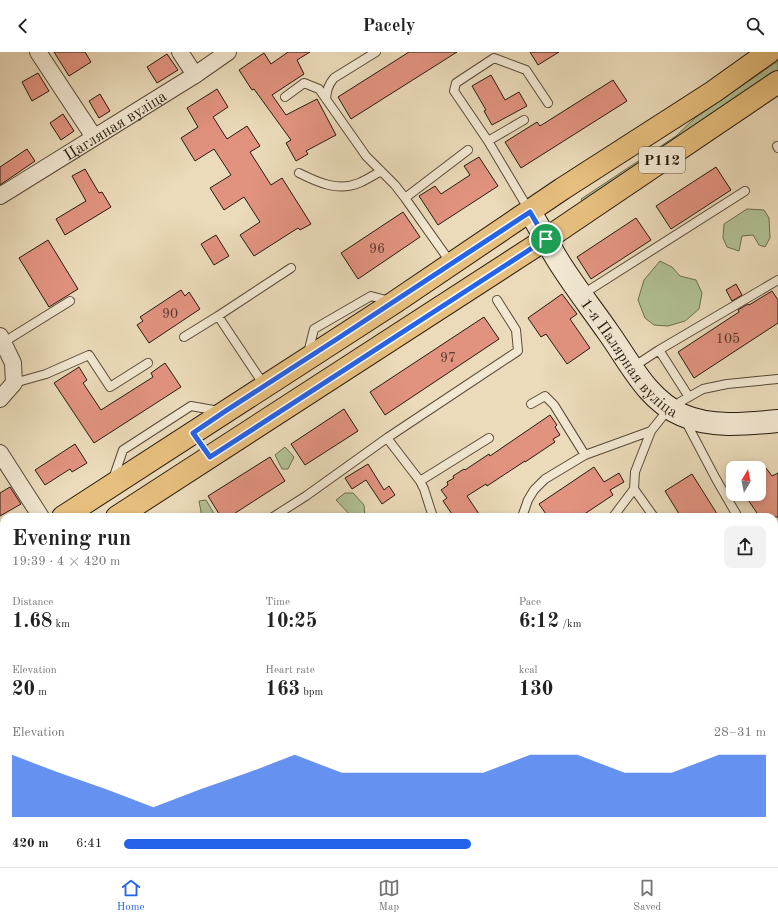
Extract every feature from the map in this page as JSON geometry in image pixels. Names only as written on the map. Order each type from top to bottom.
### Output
[{"type":"main road","name":"Р112","points":[[69,513],[395,302],[562,189],[713,92],[768,52]]},
{"type":"main road","name":"Р112","points":[[123,513],[546,239],[778,82]]},
{"type":"main road","points":[[193,433],[210,457]]},
{"type":"street","points":[[38,52],[94,137]]},
{"type":"street","points":[[180,52],[195,75]]},
{"type":"street","name":"Цагляная вуліца","points":[[0,196],[195,75],[228,52]]},
{"type":"street","name":"1-я Палярная вуліца","points":[[530,212],[559,262],[633,368],[659,402],[681,407],[711,423],[748,424],[778,420]]},
{"type":"street","points":[[0,399],[14,383],[13,363],[2,339]]},
{"type":"street","points":[[0,453],[38,513]]},
{"type":"lane","points":[[326,99],[326,90],[334,78],[376,52]]},
{"type":"lane","points":[[530,212],[488,141],[454,92],[456,83],[494,58],[526,70],[548,104]]},
{"type":"lane","points":[[285,97],[304,83],[318,89],[366,156],[395,185],[405,198],[452,264]]},
{"type":"lane","points":[[488,141],[524,120]]},
{"type":"lane","points":[[405,198],[468,150]]},
{"type":"lane","points":[[299,173],[322,184],[347,186],[358,184],[381,171]]},
{"type":"lane","points":[[582,295],[745,191]]},
{"type":"lane","points":[[184,337],[291,268]]},
{"type":"lane","points":[[633,368],[659,350],[778,280]]},
{"type":"lane","points":[[279,513],[306,496],[387,438],[518,351],[516,330],[497,300]]},
{"type":"lane","points":[[2,339],[70,302]]},
{"type":"lane","points":[[218,316],[265,386]]},
{"type":"lane","points":[[659,350],[681,407],[716,479],[736,513]]},
{"type":"lane","points":[[14,383],[46,374],[90,355],[110,386],[148,363]]},
{"type":"lane","points":[[616,513],[634,489],[635,472],[651,431],[663,416],[681,407],[703,389],[727,384],[778,379]]},
{"type":"lane","points":[[531,404],[545,396],[554,405],[585,455]]},
{"type":"lane","points":[[111,485],[123,450],[191,406],[224,412]]},
{"type":"lane","points":[[523,513],[528,500],[534,490],[545,479],[585,455],[651,431]]},
{"type":"lane","points":[[387,438],[420,481],[433,513]]},
{"type":"lane","points":[[420,481],[489,438]]},
{"type":"lane","points":[[634,489],[651,513]]},
{"type":"green space","points":[[778,61],[778,72],[584,204],[581,199],[676,136],[695,118]]},
{"type":"green space","points":[[747,209],[764,210],[769,218],[770,238],[765,247],[759,245],[753,235],[742,236],[739,251],[727,247],[723,238],[724,224]]},
{"type":"green space","points":[[660,261],[672,267],[680,276],[696,280],[702,293],[699,309],[685,321],[668,326],[654,325],[645,318],[638,300],[644,280]]},
{"type":"green space","points":[[285,447],[294,457],[288,469],[282,469],[275,455]]},
{"type":"green space","points":[[345,493],[353,493],[364,505],[365,513],[348,513],[336,500]]},
{"type":"green space","points":[[206,500],[214,513],[201,513],[199,501]]},
{"type":"building","points":[[54,52],[85,52],[91,62],[69,76]]},
{"type":"building","points":[[288,52],[310,52],[297,60],[304,74],[272,95],[286,115],[317,99],[336,135],[306,151],[308,154],[296,161],[286,143],[291,140],[254,89],[252,90],[239,70],[264,53],[271,64]]},
{"type":"building","points":[[409,52],[457,52],[351,119],[338,97]]},
{"type":"building","points":[[530,52],[559,52],[538,65]]},
{"type":"building","points":[[167,54],[178,70],[157,83],[147,67]]},
{"type":"building","points":[[38,73],[49,91],[32,101],[22,82]]},
{"type":"building","points":[[491,75],[505,100],[519,92],[527,106],[492,125],[484,111],[486,110],[472,86]]},
{"type":"building","points":[[613,80],[627,101],[521,168],[505,142],[537,122],[540,126]]},
{"type":"building","points":[[217,89],[228,107],[213,117],[227,139],[247,126],[260,146],[250,152],[271,185],[282,178],[311,224],[300,230],[298,228],[254,256],[240,235],[260,222],[244,197],[224,210],[210,188],[231,175],[214,149],[195,161],[181,138],[198,127],[187,108]]},
{"type":"building","points":[[100,94],[110,111],[99,118],[89,101]]},
{"type":"building","points":[[63,114],[74,131],[61,140],[50,123]]},
{"type":"building","points":[[27,149],[35,161],[0,185],[0,167]]},
{"type":"building","points":[[479,157],[498,186],[438,225],[419,196],[435,186],[441,194],[470,175],[464,166]]},
{"type":"building","points":[[716,167],[731,190],[671,229],[656,206]]},
{"type":"building","points":[[85,169],[99,193],[102,192],[111,207],[65,235],[56,219],[86,201],[72,176]]},
{"type":"building","points":[[403,212],[420,237],[358,279],[341,253]]},
{"type":"building","points":[[636,218],[651,240],[591,279],[577,257]]},
{"type":"building","points":[[216,235],[229,256],[214,265],[201,244]]},
{"type":"building","points":[[48,240],[78,289],[49,307],[19,258]]},
{"type":"building","points":[[736,284],[742,295],[732,301],[726,290]]},
{"type":"building","points":[[181,290],[185,296],[189,292],[200,309],[149,343],[137,325],[143,321],[140,317]]},
{"type":"building","points":[[772,291],[778,300],[778,323],[694,378],[678,352],[739,312],[738,310]]},
{"type":"building","points":[[562,294],[577,314],[570,319],[590,348],[567,364],[546,334],[541,337],[528,318]]},
{"type":"building","points":[[484,317],[499,339],[385,415],[370,392]]},
{"type":"building","points":[[165,363],[181,387],[94,443],[54,383],[79,367],[87,380],[83,383],[101,410],[153,377],[151,373]]},
{"type":"building","points":[[344,409],[358,431],[305,465],[291,444]]},
{"type":"building","points":[[550,415],[557,425],[555,427],[560,435],[553,439],[555,442],[487,486],[486,484],[467,496],[478,513],[451,513],[443,501],[447,498],[441,490],[448,485],[447,482],[454,478],[453,476],[489,454],[490,456]]},
{"type":"building","points":[[75,444],[87,463],[72,472],[70,469],[45,485],[35,470]]},
{"type":"building","points":[[270,457],[285,481],[235,513],[219,513],[208,496]]},
{"type":"building","points":[[368,464],[384,490],[389,486],[395,495],[382,504],[366,480],[352,489],[345,478]]},
{"type":"building","points":[[594,467],[604,482],[619,473],[624,482],[610,490],[613,495],[586,513],[545,513],[539,504]]},
{"type":"building","points":[[766,468],[772,476],[778,473],[778,513],[757,513],[749,501],[766,501]]},
{"type":"building","points":[[692,474],[716,513],[679,513],[665,491]]},
{"type":"building","points":[[10,487],[21,504],[5,513],[0,513],[0,493]]},
{"type":"route","points":[[530,212],[546,239],[210,457],[193,433],[530,212]]}]
